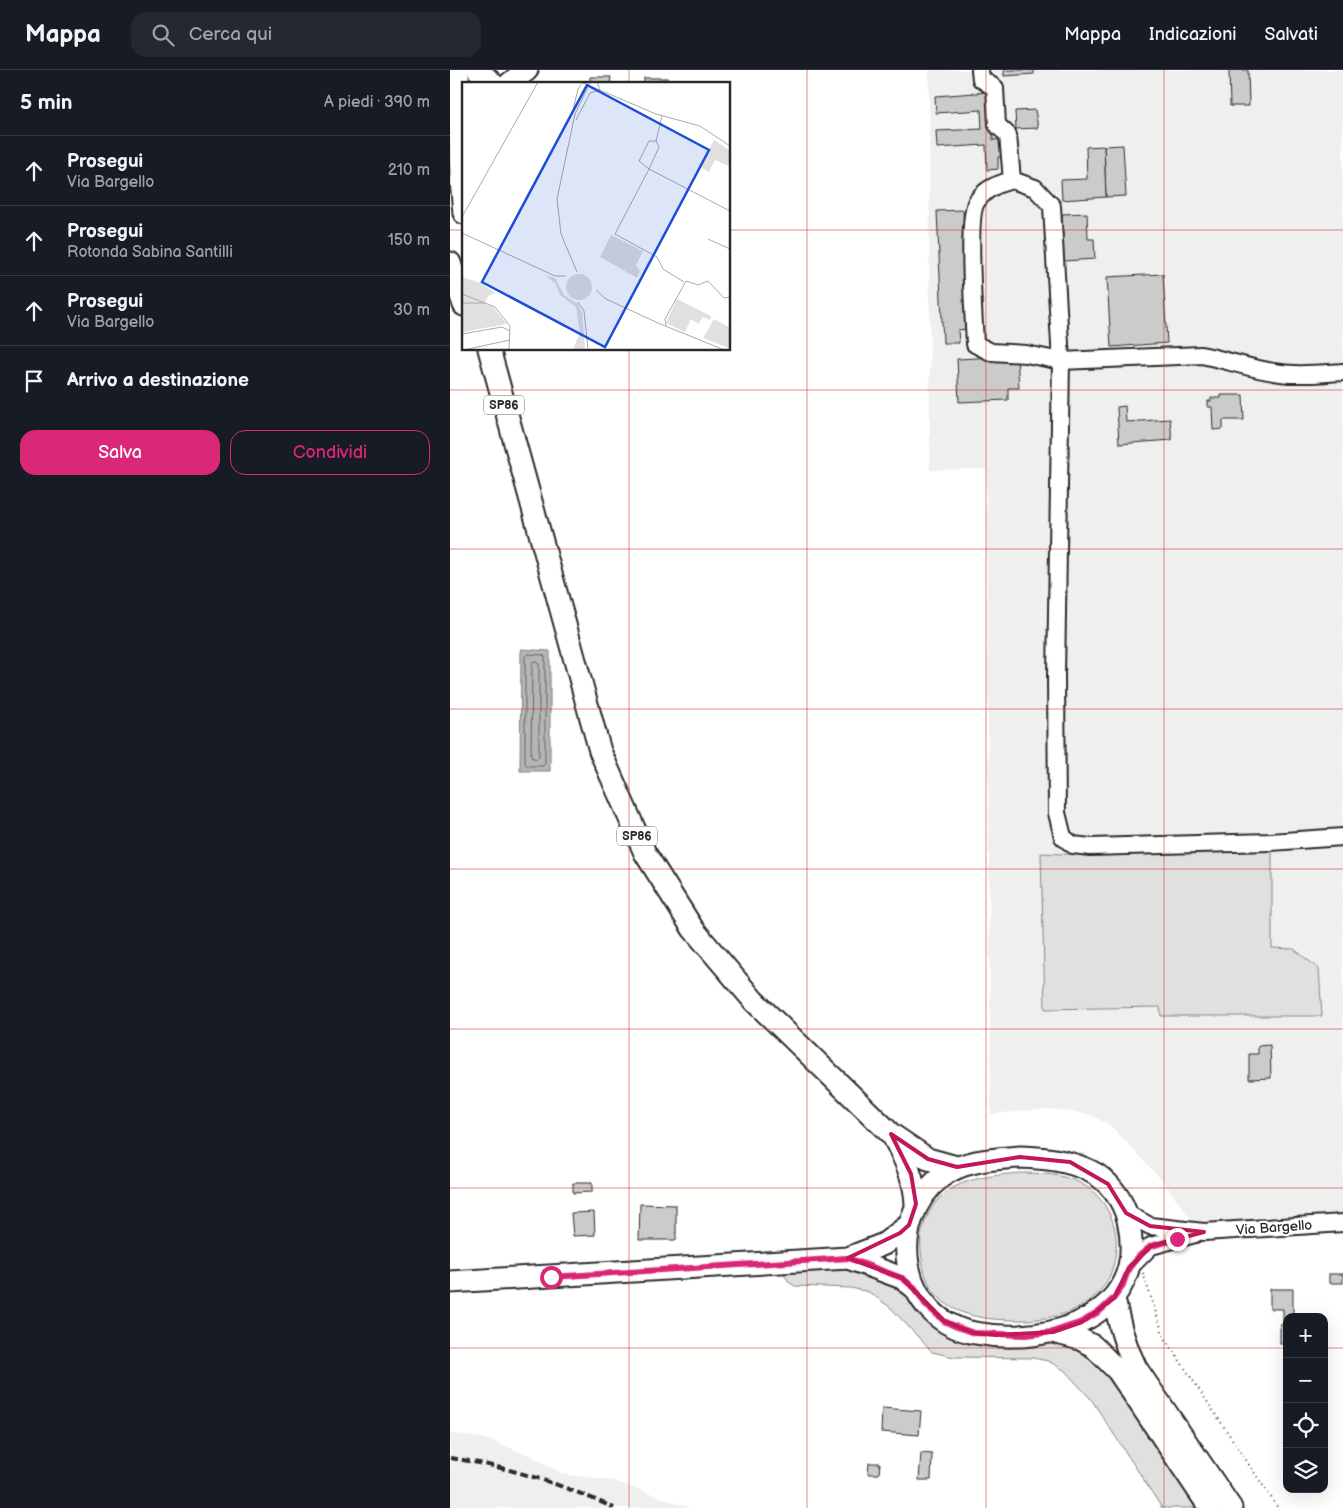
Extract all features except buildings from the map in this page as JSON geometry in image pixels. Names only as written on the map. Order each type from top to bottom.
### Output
[{"type":"main road","points":[[458,70],[462,196]]},
{"type":"main road","points":[[478,70],[491,82]]},
{"type":"main road","points":[[512,82],[527,70]]},
{"type":"main road","points":[[450,263],[462,299]]},
{"type":"main road","points":[[479,350],[519,460]]},
{"type":"main road","name":"SP86","points":[[489,350],[600,751],[645,853],[693,929],[724,968],[754,1001],[892,1134],[928,1159],[957,1167]]},
{"type":"main road","points":[[502,350],[519,460]]},
{"type":"main road","name":"SP86","points":[[892,1134],[911,1174],[915,1187],[916,1204]]},
{"type":"main road","points":[[1020,1156],[1070,1162],[1092,1171],[1108,1184],[1119,1198],[1126,1213],[1136,1268],[1114,1298],[1100,1311],[1082,1322],[1052,1332],[1026,1335],[974,1333],[944,1321],[925,1304],[915,1288],[908,1268],[906,1249],[909,1225],[916,1204],[941,1177],[957,1167],[983,1160],[1020,1156]]},
{"type":"main road","points":[[450,1282],[848,1258],[884,1244],[909,1225]]},
{"type":"main road","points":[[848,1258],[902,1278],[915,1288]]},
{"type":"main road","points":[[1114,1298],[1125,1347],[1136,1368],[1231,1508]]},
{"type":"main road","points":[[1052,1332],[1080,1339],[1106,1357],[1118,1371],[1208,1506]]},
{"type":"street","points":[[980,70],[981,79],[995,88],[997,125],[1008,135],[1012,180]]},
{"type":"street","points":[[1343,372],[1284,374],[1247,368],[1223,359],[1201,355],[1060,361],[1026,354],[991,352],[974,344],[971,226],[975,202],[992,186],[1012,180],[1035,188],[1052,206],[1060,361],[1056,686],[1057,813],[1063,837],[1073,845],[1090,847],[1270,842],[1343,837]]},
{"type":"street","name":"Via Bargello","points":[[1126,1213],[1150,1226],[1204,1232],[1343,1223]]},
{"type":"street","name":"Via Bargello","points":[[1136,1268],[1151,1246],[1204,1232]]},
{"type":"path","points":[[1136,1268],[1145,1283],[1164,1337],[1278,1508]]},
{"type":"highlighted area","points":[[891,1134],[928,1159],[957,1167],[1020,1157],[1070,1162],[1108,1184],[1126,1213],[1150,1226],[1204,1232],[1151,1246],[1129,1268],[1114,1298],[1082,1322],[1053,1332],[996,1335],[974,1333],[944,1321],[902,1278],[848,1258],[900,1233],[909,1225],[916,1204],[911,1174]]},
{"type":"shaded area","points":[[929,70],[1343,70],[1343,1216],[1195,1224],[1163,1181],[1110,1125],[1088,1114],[1049,1109],[991,1114],[986,469],[930,470]]},
{"type":"shaded area","points":[[1272,850],[1272,948],[1294,949],[1319,969],[1322,1016],[1161,1016],[1160,1007],[1045,1009],[1041,853],[1081,855]]},
{"type":"shaded area","points":[[1020,1173],[1046,1174],[1070,1179],[1091,1190],[1100,1199],[1111,1217],[1116,1234],[1116,1252],[1110,1275],[1102,1288],[1091,1299],[1078,1308],[1048,1318],[999,1320],[983,1318],[955,1309],[943,1301],[933,1290],[926,1277],[922,1259],[921,1236],[926,1218],[934,1204],[945,1193],[957,1186],[971,1180]]},
{"type":"shaded area","points":[[835,1268],[869,1274],[894,1283],[902,1289],[920,1315],[948,1335],[962,1340],[989,1344],[1060,1344],[1077,1350],[1095,1364],[1131,1407],[1188,1494],[1195,1508],[1162,1508],[1091,1399],[1064,1370],[1048,1361],[1033,1358],[954,1357],[932,1352],[891,1308],[869,1292],[851,1288],[795,1286],[784,1275],[786,1271]]},
{"type":"shaded area","points":[[450,1433],[486,1439],[532,1456],[563,1474],[614,1481],[691,1508],[450,1508]]},
{"type":"water","points":[[521,649],[550,651],[550,771],[520,771]]},
{"type":"railway","points":[[450,1458],[471,1461],[533,1477],[574,1491],[614,1508]]},
{"type":"route","points":[[551,1277],[848,1258],[902,1278],[915,1288],[925,1304],[944,1321],[957,1327],[974,1333],[1026,1335],[1052,1332],[1082,1322],[1100,1311],[1114,1298],[1122,1287],[1129,1268],[1139,1256],[1151,1246],[1177,1239]]}]
